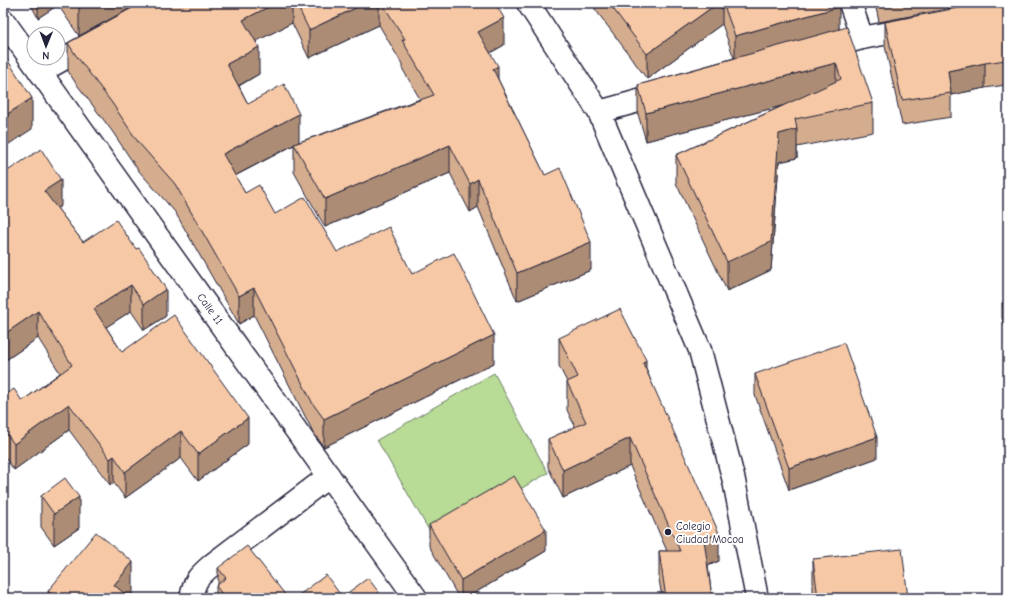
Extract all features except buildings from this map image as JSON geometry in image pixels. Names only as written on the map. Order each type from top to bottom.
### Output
[{"type":"street","points":[[528,3],[599,112],[700,350],[734,482],[757,598]]},
{"type":"street","points":[[850,3],[862,38]]},
{"type":"street","name":"Calle 11","points":[[3,20],[416,598]]},
{"type":"street","points":[[802,55],[862,38],[931,25]]},
{"type":"street","points":[[40,72],[110,34]]},
{"type":"street","points":[[599,112],[689,87]]},
{"type":"street","points":[[191,598],[194,584],[200,575],[329,476]]},
{"type":"green space","points":[[494,373],[548,473],[434,539],[377,440]]},
{"type":"place","name":"Colegio Ciudad Mocoa","points":[[668,532]]}]
